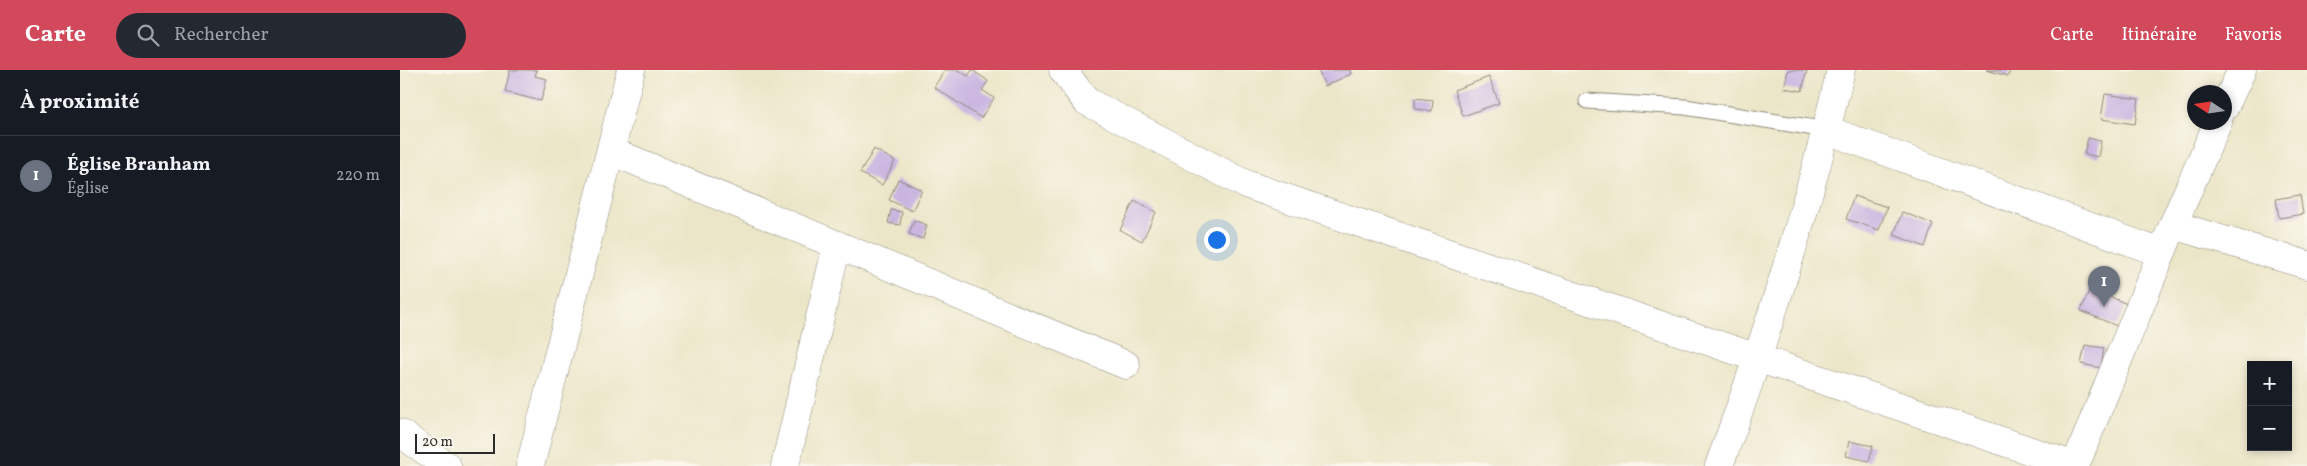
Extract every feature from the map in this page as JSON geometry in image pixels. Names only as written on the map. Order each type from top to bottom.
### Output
[{"type":"street","points":[[530,466],[632,70]]},
{"type":"street","points":[[1063,70],[1086,101],[1245,184],[2075,466],[2161,253],[2215,130]]},
{"type":"street","points":[[1719,466],[1759,358],[1827,130],[1842,70]]},
{"type":"street","points":[[2232,91],[2242,70]]},
{"type":"street","points":[[1827,130],[2161,253]]},
{"type":"street","points":[[611,151],[1126,365]]},
{"type":"street","points":[[2173,225],[2307,265]]},
{"type":"street","points":[[785,466],[837,244]]},
{"type":"street","points":[[400,433],[447,466]]},
{"type":"lane","points":[[1587,100],[1685,107],[1827,130]]},
{"type":"building","points":[[510,70],[537,70],[535,76],[547,79],[541,101],[505,92]]},
{"type":"building","points":[[945,70],[958,70],[968,76],[972,70],[988,81],[982,90],[994,98],[981,118],[934,87]]},
{"type":"building","points":[[1318,70],[1350,70],[1351,74],[1325,86]]},
{"type":"building","points":[[1788,70],[1807,70],[1802,91],[1784,88]]},
{"type":"building","points":[[1986,70],[2010,70],[2008,76]]},
{"type":"building","points":[[1489,77],[1499,103],[1463,116],[1454,90]]},
{"type":"building","points":[[2105,94],[2139,99],[2135,124],[2101,119]]},
{"type":"building","points":[[1415,98],[1433,100],[1432,111],[1415,109]]},
{"type":"building","points":[[2088,138],[2101,141],[2098,157],[2084,154]]},
{"type":"building","points":[[874,149],[895,161],[882,185],[860,173]]},
{"type":"building","points":[[898,179],[922,190],[912,211],[889,200]]},
{"type":"building","points":[[2300,195],[2303,214],[2279,218],[2276,199]]},
{"type":"building","points":[[1854,196],[1887,207],[1879,230],[1846,219]]},
{"type":"building","points":[[1134,201],[1156,212],[1142,241],[1120,230]]},
{"type":"building","points":[[891,210],[902,212],[900,225],[888,223]]},
{"type":"building","points":[[1902,212],[1933,224],[1925,247],[1894,235]]},
{"type":"building","points":[[914,220],[927,225],[923,239],[909,234]]},
{"type":"building","points":[[2090,288],[2127,304],[2117,326],[2081,311]]},
{"type":"building","points":[[2085,345],[2104,348],[2101,368],[2081,364]]},
{"type":"building","points":[[1849,441],[1873,446],[1869,461],[1846,456]]},
{"type":"place","name":"Église Branham","points":[[2104,307]]}]
